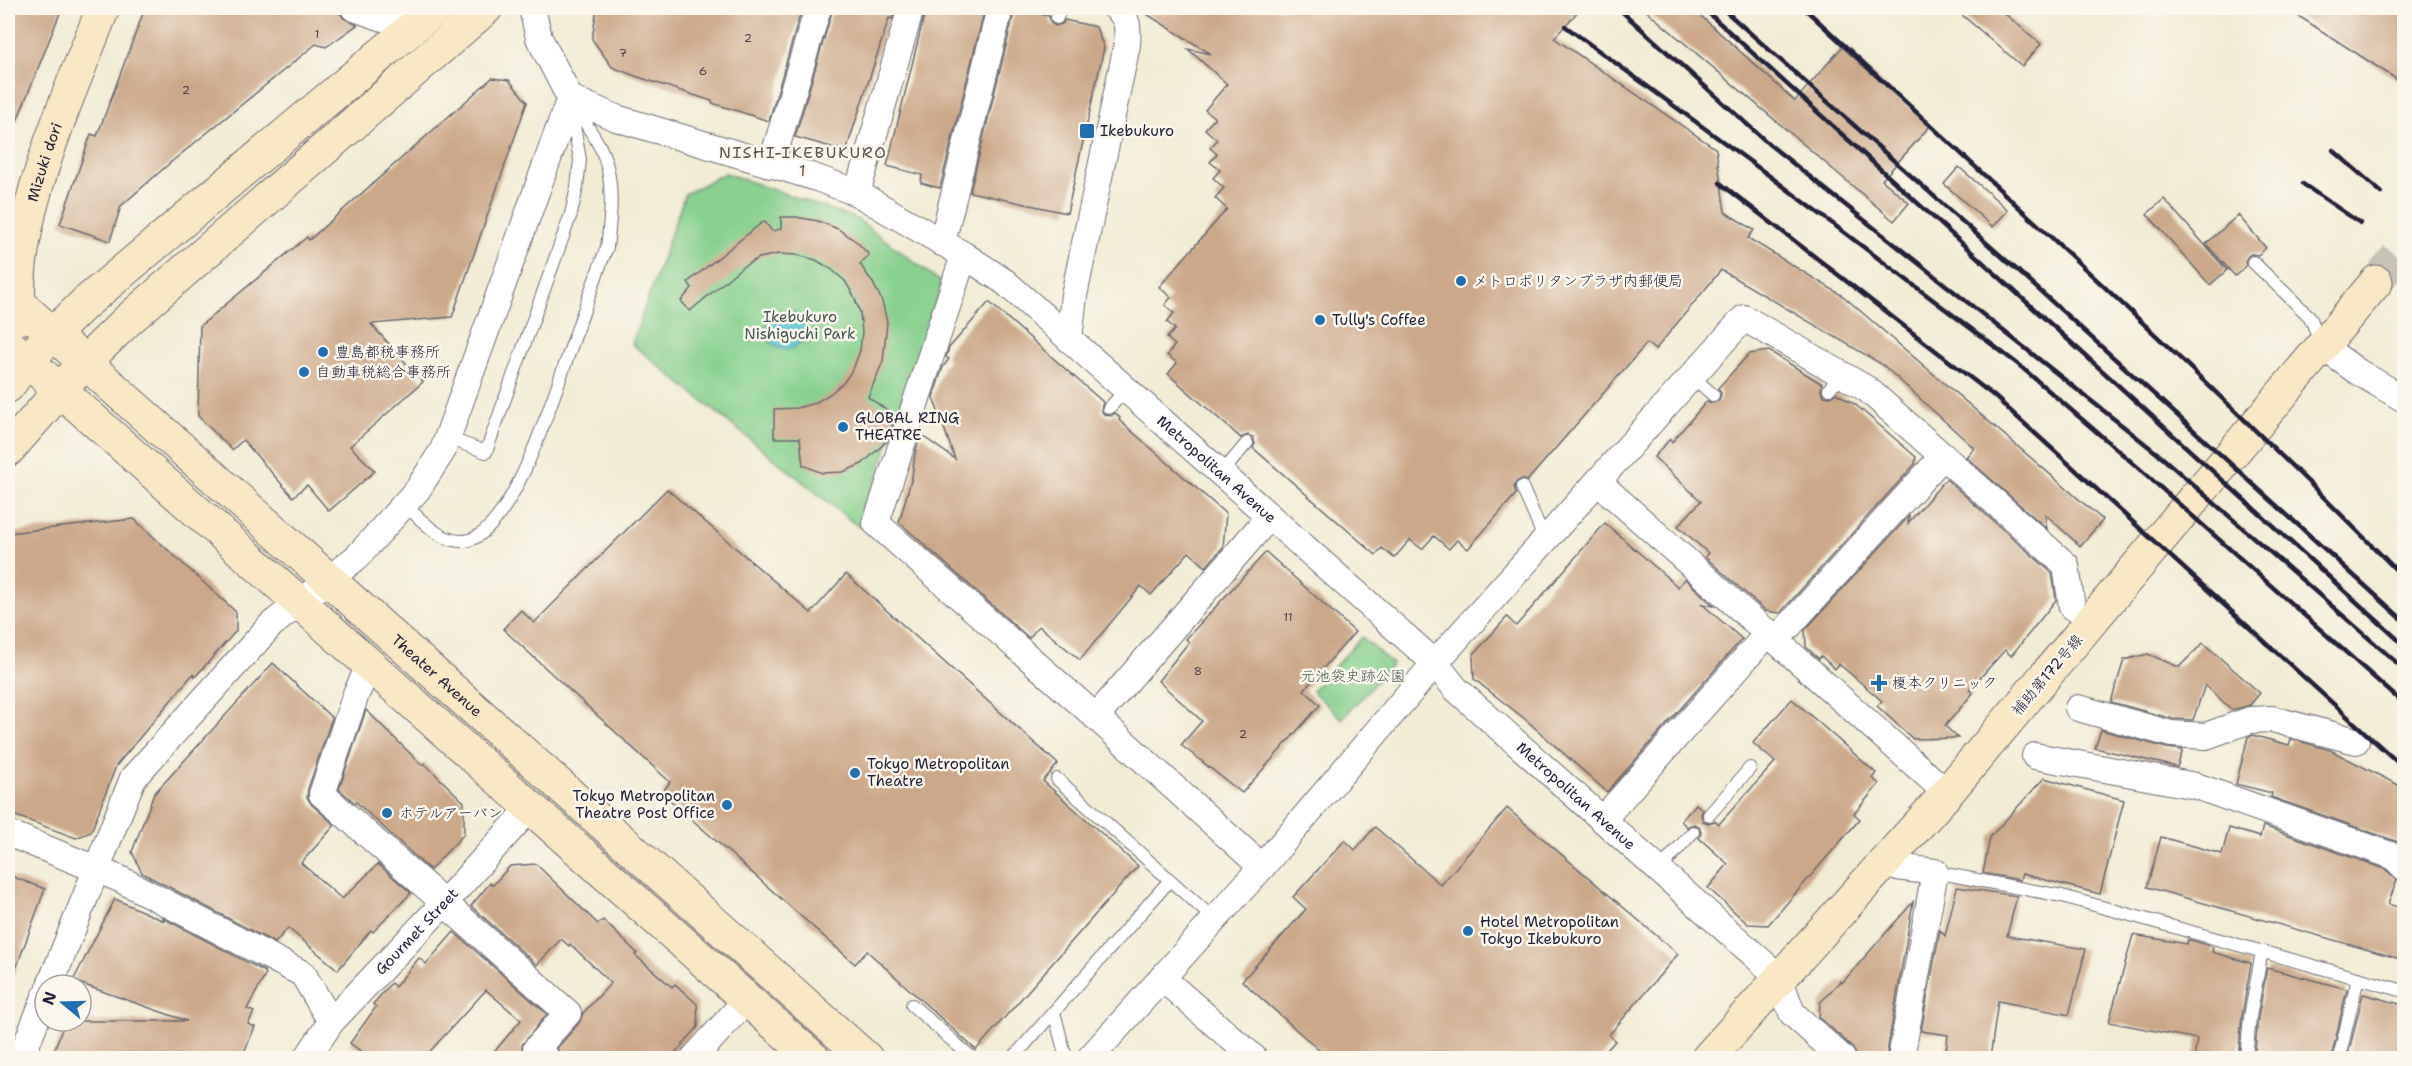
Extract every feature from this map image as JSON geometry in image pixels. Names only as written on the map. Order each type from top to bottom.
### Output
[{"type":"street","name":"Mizuki dori","points":[[14,364],[13,298],[24,240],[47,153],[103,8]]},
{"type":"street","points":[[354,8],[424,18]]},
{"type":"street","points":[[8,450],[59,390],[128,320],[486,8]]},
{"type":"street","points":[[55,973],[133,778],[271,625],[357,557],[405,505],[432,471],[448,438],[570,98],[539,38],[532,8]]},
{"type":"street","points":[[771,165],[818,8]]},
{"type":"street","points":[[857,193],[911,8]]},
{"type":"street","points":[[1000,8],[953,249],[876,523],[1262,867]]},
{"type":"street","points":[[1068,339],[1074,295],[1127,45],[1128,30],[1125,15],[1116,8]]},
{"type":"street","points":[[424,18],[84,304],[53,335],[14,364],[59,390],[813,1059]]},
{"type":"street","name":"Metropolitan Avenue","points":[[570,98],[616,118],[857,193],[1005,282],[1068,339],[1118,399],[1220,475],[1435,663],[1456,688],[1779,978]]},
{"type":"street","name":"補助第172号線","points":[[1708,1059],[1947,793],[2376,282]]},
{"type":"street","name":"Theater Avenue","points":[[13,298],[866,1059]]},
{"type":"street","points":[[1090,1059],[1262,867],[1435,663],[1744,318],[1836,382],[1867,389],[2066,566],[2072,607]]},
{"type":"street","points":[[2323,347],[2358,372],[2404,399]]},
{"type":"street","points":[[1603,819],[1943,456]]},
{"type":"street","points":[[1598,482],[1947,793]]},
{"type":"street","points":[[1096,717],[1269,518]]},
{"type":"street","points":[[369,664],[356,694],[322,794],[568,1014],[536,1049],[546,1059]]},
{"type":"street","points":[[2078,708],[2171,734],[2206,736],[2250,720],[2272,719],[2356,741]]},
{"type":"street","points":[[2035,756],[2196,786],[2393,856],[2404,867]]},
{"type":"street","name":"Gourmet Street","points":[[322,1045],[445,902],[530,808]]},
{"type":"street","points":[[8,832],[141,889],[303,974],[322,1045]]},
{"type":"street","points":[[1882,865],[1935,872],[1901,1059]]},
{"type":"street","points":[[1162,978],[1254,1059]]},
{"type":"street","points":[[1779,978],[1792,1013],[1842,1059]]},
{"type":"street","points":[[694,1059],[747,999]]},
{"type":"street","points":[[21,1059],[33,1028]]},
{"type":"lane","points":[[448,438],[486,452],[571,214],[580,160],[570,98]]},
{"type":"lane","points":[[405,505],[438,534],[452,540],[467,541],[479,536],[495,520],[531,458],[607,247],[611,206],[602,151],[570,98]]},
{"type":"lane","points":[[2253,262],[2310,316],[2323,347]]},
{"type":"lane","points":[[1692,376],[1713,394]]},
{"type":"lane","points":[[1220,475],[1247,443]]},
{"type":"lane","points":[[1522,487],[1546,541]]},
{"type":"lane","points":[[1708,815],[1750,768]]},
{"type":"lane","points":[[1057,779],[1215,920]]},
{"type":"lane","points":[[1659,870],[1693,832]]},
{"type":"lane","points":[[1935,872],[2062,896],[2404,991]]},
{"type":"lane","points":[[1014,1059],[1170,880]]},
{"type":"lane","points":[[2246,1059],[2250,1017],[2262,951]]},
{"type":"lane","points":[[2339,1059],[2358,978]]},
{"type":"lane","points":[[912,1005],[972,1059]]},
{"type":"lane","points":[[1054,1012],[1066,1059]]},
{"type":"green space","name":"Ikebukuro Nishiguchi Park","points":[[725,173],[857,219],[942,283],[860,528],[632,344],[685,194]]},
{"type":"green space","name":"元池袋史跡公園","points":[[1362,637],[1392,664],[1342,719],[1312,691]]},
{"type":"water","points":[[786,311],[799,317],[805,330],[799,343],[786,349],[773,343],[767,330],[773,317]]},
{"type":"building","points":[[8,8],[62,8],[9,141],[8,141]]},
{"type":"building","points":[[145,8],[322,8],[341,14],[343,18],[357,25],[326,47],[316,44],[170,163],[121,206],[110,241],[60,224],[91,134],[97,136]]},
{"type":"building","points":[[597,8],[802,8],[769,121],[612,67],[592,39]]},
{"type":"building","points":[[833,8],[896,8],[892,19],[889,18],[846,151],[795,137]]},
{"type":"building","points":[[926,8],[985,8],[940,188],[921,183],[922,175],[887,166]]},
{"type":"building","name":"Ikebukuro","points":[[1137,8],[1581,8],[1554,38],[1716,149],[1725,212],[1754,230],[1748,238],[1843,296],[2103,520],[2080,546],[2045,514],[2047,529],[1966,457],[1974,448],[1883,365],[1721,270],[1655,350],[1647,343],[1527,481],[1522,479],[1516,482],[1514,487],[1516,494],[1468,549],[1457,540],[1449,549],[1434,536],[1422,549],[1410,540],[1394,558],[1382,548],[1376,555],[1253,448],[1255,444],[1253,437],[1248,435],[1241,438],[1168,374],[1177,363],[1167,355],[1175,345],[1167,338],[1175,329],[1167,322],[1174,313],[1165,305],[1171,297],[1159,287],[1227,209],[1215,198],[1224,188],[1213,178],[1220,170],[1210,162],[1217,154],[1210,148],[1217,140],[1205,129],[1215,118],[1205,110],[1227,84],[1188,49],[1211,54]]},
{"type":"building","points":[[1643,8],[1692,8],[1795,101],[1842,47],[1930,126],[1882,180],[1909,203],[1894,221]]},
{"type":"building","points":[[1954,8],[1998,8],[2041,44],[2022,66]]},
{"type":"building","points":[[2286,8],[2404,8],[2404,84]]},
{"type":"building","points":[[1015,9],[1049,16],[1051,23],[1055,26],[1062,24],[1065,20],[1096,27],[1104,48],[1067,213],[970,192]]},
{"type":"building","points":[[492,78],[509,80],[527,102],[452,317],[371,324],[423,382],[350,446],[375,471],[329,511],[307,485],[293,497],[243,440],[232,450],[198,416],[200,326],[307,237],[309,240]]},
{"type":"building","points":[[1959,167],[2008,210],[1993,227],[1944,184]]},
{"type":"building","points":[[2164,199],[2227,270],[2210,285],[2147,214]]},
{"type":"building","points":[[2238,215],[2266,248],[2258,255],[2248,256],[2245,261],[2246,266],[2235,276],[2206,244]]},
{"type":"building","points":[[781,217],[818,221],[838,229],[857,242],[869,255],[860,264],[882,301],[887,322],[883,361],[868,397],[895,416],[887,441],[862,464],[843,472],[822,473],[803,465],[800,438],[774,438],[774,409],[797,408],[815,403],[844,382],[854,367],[860,350],[862,332],[860,313],[845,281],[816,260],[797,255],[778,254],[759,258],[742,267],[690,311],[681,301],[692,288],[688,282],[764,221],[772,231],[781,229]]},
{"type":"building","points":[[989,302],[1103,402],[1101,410],[1104,414],[1111,416],[1115,413],[1120,418],[1119,420],[1226,514],[1223,547],[1206,567],[1189,552],[1151,595],[1141,586],[1080,660],[1039,626],[1029,638],[899,522],[921,435],[955,459],[933,397],[943,367],[949,359],[946,357],[949,348]]},
{"type":"building","points":[[1769,351],[1822,384],[1821,391],[1824,396],[1831,397],[1836,393],[1856,405],[1916,457],[1915,464],[1780,613],[1766,611],[1705,557],[1708,553],[1678,526],[1701,501],[1654,457],[1670,439],[1672,442],[1707,401],[1712,403],[1719,401],[1721,393],[1718,388],[1749,354]]},
{"type":"building","points":[[1946,479],[2052,573],[2056,600],[2011,656],[2005,650],[1969,690],[1973,693],[1945,726],[1958,738],[1913,739],[1877,706],[1882,701],[1839,664],[1835,669],[1821,656],[1819,659],[1806,647],[1805,630],[1909,516],[1908,523]]},
{"type":"building","name":"Tokyo Metropolitan Theatre","points":[[667,489],[811,613],[846,574],[1058,764],[1043,781],[1138,866],[976,1050],[867,951],[855,964],[662,793],[670,782],[503,629],[521,610],[534,623]]},
{"type":"building","points":[[134,519],[236,612],[236,631],[195,677],[193,674],[116,766],[91,832],[76,838],[8,813],[8,533]]},
{"type":"building","points":[[1605,523],[1678,587],[1685,579],[1714,606],[1702,604],[1742,639],[1607,792],[1525,719],[1474,679],[1473,655],[1507,617],[1516,626]]},
{"type":"building","points":[[1266,552],[1355,632],[1304,690],[1320,705],[1242,793],[1181,745],[1202,721],[1158,681],[1189,642],[1186,639]]},
{"type":"building","points":[[2203,643],[2260,693],[2250,705],[2232,710],[2205,685],[2193,720],[2173,719],[2111,702],[2124,660],[2148,654],[2179,667]]},
{"type":"building","points":[[273,663],[332,718],[307,797],[312,805],[335,825],[301,863],[342,899],[378,864],[411,893],[373,932],[371,930],[338,970],[288,928],[275,943],[142,873],[132,852],[154,794]]},
{"type":"building","points":[[1792,699],[1876,773],[1872,778],[1879,784],[1854,814],[1860,819],[1768,925],[1748,924],[1708,888],[1728,864],[1699,838],[1701,833],[1699,826],[1694,824],[1687,827],[1681,821],[1696,804],[1703,810],[1701,814],[1703,821],[1708,823],[1715,821],[1719,824],[1775,762],[1753,743]]},
{"type":"building","points":[[366,710],[464,802],[464,834],[430,870],[339,789]]},
{"type":"building","points":[[2101,730],[2167,748],[2183,750],[2177,767],[2095,748]]},
{"type":"building","points":[[2252,735],[2289,745],[2291,739],[2330,750],[2404,788],[2404,846],[2271,797],[2272,793],[2236,784],[2248,737]]},
{"type":"building","points":[[2044,778],[2124,800],[2100,894],[2022,874],[2020,880],[1983,873],[1990,837]]},
{"type":"building","name":"Hotel Metropolitan Tokyo Ikebukuro","points":[[1507,808],[1678,954],[1609,1035],[1615,1041],[1599,1059],[1329,1059],[1242,981],[1306,909],[1293,897],[1345,840],[1355,850],[1375,827],[1441,885]]},
{"type":"building","points":[[2263,826],[2385,869],[2397,880],[2388,904],[2404,909],[2404,960],[2147,887],[2161,837],[2222,854],[2229,828],[2260,837]]},
{"type":"building","points":[[536,864],[598,924],[603,920],[637,953],[635,955],[672,987],[675,984],[697,1004],[698,1027],[670,1059],[561,1059],[557,1048],[579,1023],[583,1013],[611,983],[570,944],[569,946],[561,939],[537,965],[471,906],[490,883],[493,885],[510,866]]},
{"type":"building","points":[[8,875],[45,889],[10,985],[8,984]]},
{"type":"building","points":[[1957,887],[2017,896],[2007,936],[2086,949],[2069,1015],[1998,1001],[1990,1059],[1945,1059],[1948,1035],[1921,1031],[1940,930],[1945,936]]},
{"type":"building","points":[[115,899],[164,921],[163,918],[266,974],[247,1009],[254,1012],[248,1024],[255,1027],[241,1059],[51,1059],[61,1033],[93,1033],[93,1021],[187,1021],[93,988],[93,973],[77,973]]},
{"type":"building","points":[[1913,902],[1886,1059],[1857,1059],[1852,1047],[1819,1017],[1820,1003],[1840,981],[1842,983]]},
{"type":"building","points":[[454,932],[547,1014],[522,1045],[525,1059],[488,1059],[521,1020],[486,990],[423,1059],[371,1059],[350,1043],[376,1007],[373,1004],[391,983],[395,987],[419,958],[426,964]]},
{"type":"building","points":[[2133,935],[2187,944],[2188,940],[2191,940],[2213,947],[2212,952],[2251,963],[2242,1016],[2238,1059],[2194,1059],[2197,1039],[2109,1022]]},
{"type":"building","points":[[2267,968],[2347,989],[2331,1059],[2254,1059],[2258,1018]]},
{"type":"building","points":[[2363,994],[2404,1005],[2404,1059],[2347,1059]]},
{"type":"tunnel","points":[[2376,282],[2404,248]]},
{"type":"railway","points":[[1618,8],[1770,145],[2158,454],[2404,669]]},
{"type":"railway","points":[[1703,8],[2404,645]]},
{"type":"railway","points":[[1722,8],[2017,270],[2404,621]]},
{"type":"railway","points":[[1804,8],[2183,361],[2404,578]]},
{"type":"railway","points":[[1565,26],[1767,174],[2019,365],[2404,704]]},
{"type":"railway","points":[[2333,150],[2382,193]]},
{"type":"railway","points":[[1720,183],[1994,396],[2404,768]]},
{"type":"railway","points":[[2303,184],[2360,223]]},
{"type":"place","name":"Ikebukuro","points":[[1087,131]]},
{"type":"place","name":"メトロポリタンプラザ内郵便局","points":[[1461,281]]},
{"type":"place","name":"Tully's Coffee","points":[[1320,320]]},
{"type":"place","name":"豊島都税事務所","points":[[323,352]]},
{"type":"place","name":"自動車税総合事務所","points":[[304,372]]},
{"type":"place","name":"GLOBAL RING THEATRE","points":[[843,427]]},
{"type":"place","name":"榎本クリニック","points":[[1879,683]]},
{"type":"place","name":"Tokyo Metropolitan Theatre","points":[[855,773]]},
{"type":"place","name":"Tokyo Metropolitan Theatre Post Office","points":[[727,805]]},
{"type":"place","name":"ホテルアーバン","points":[[387,813]]},
{"type":"place","name":"Hotel Metropolitan Tokyo Ikebukuro","points":[[1468,931]]},
{"type":"district","name":"NISHI-IKEBUKURO 1","points":[[803,161]]}]
